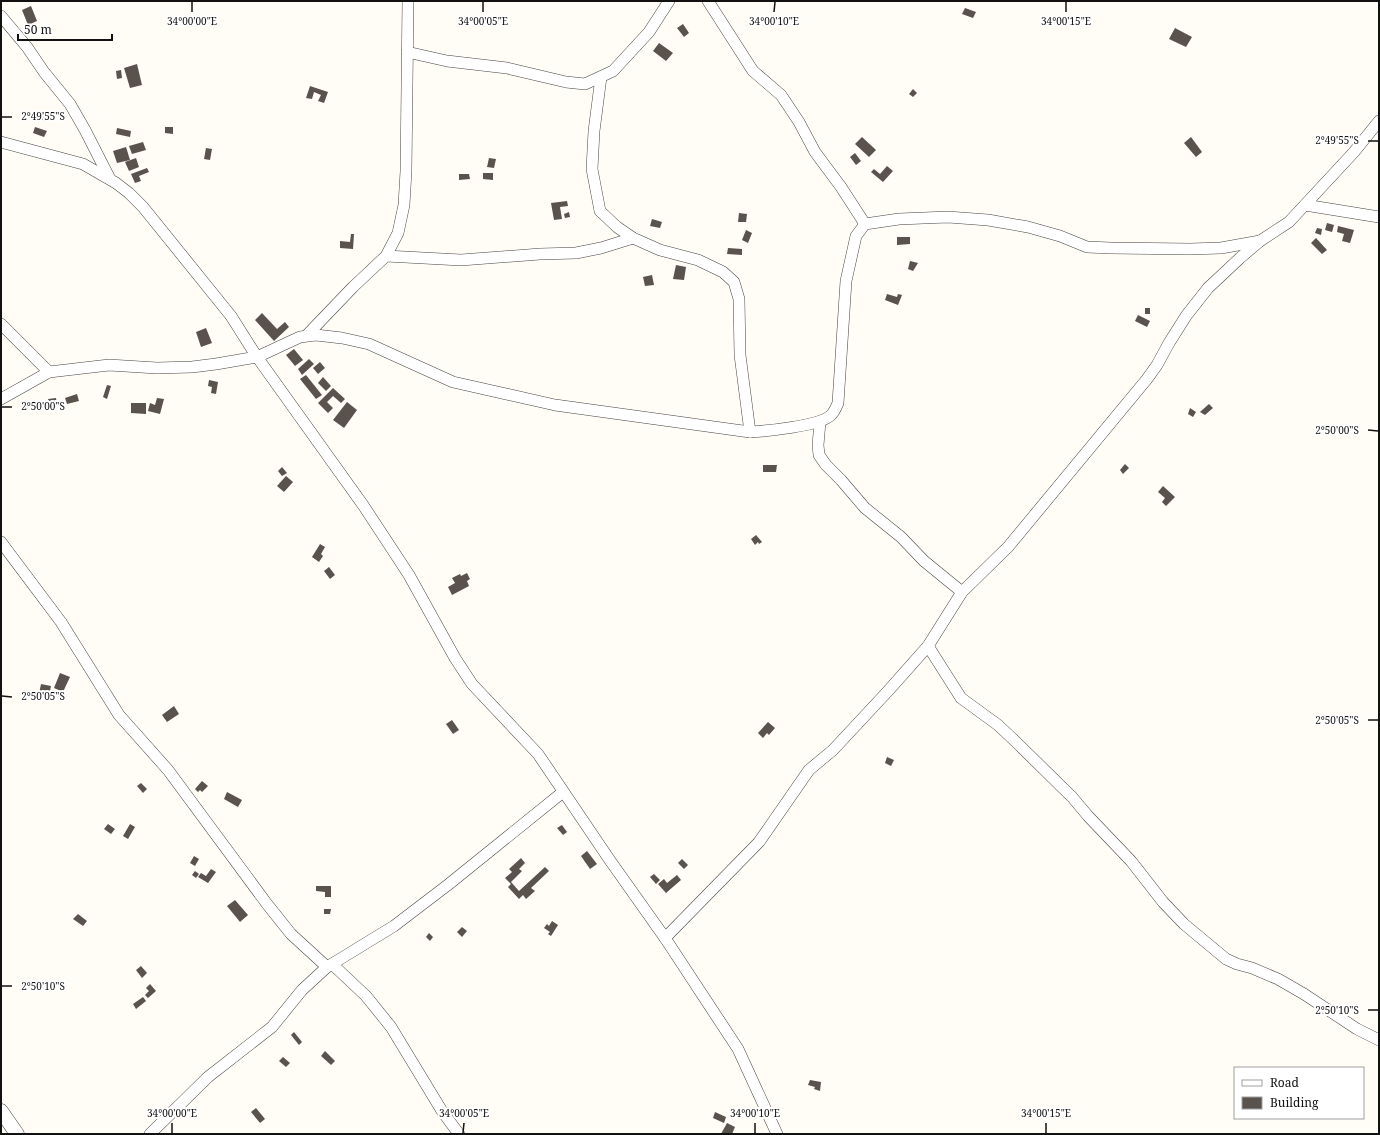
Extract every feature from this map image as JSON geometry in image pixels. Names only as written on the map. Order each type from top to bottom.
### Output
[{"type":"street","points":[[307,335],[353,287],[386,256],[398,234],[404,205],[408,1]]},
{"type":"street","points":[[407,52],[447,60],[507,68],[566,82],[585,84],[613,70],[649,32],[669,1]]},
{"type":"street","points":[[708,1],[754,71],[780,95],[799,122],[815,152],[841,187],[865,224]]},
{"type":"street","points":[[1,16],[27,47],[44,72],[70,104],[110,179]]},
{"type":"street","points":[[601,77],[594,131],[592,169],[596,198],[600,211],[617,227],[633,238],[660,250],[698,260],[723,272],[734,282],[739,299],[740,355],[750,432]]},
{"type":"street","points":[[665,938],[759,842],[809,770],[833,750],[928,646],[962,592],[1008,546],[1125,407],[1157,365],[1168,343],[1186,316],[1208,288],[1260,241],[1289,222],[1354,152],[1379,121]]},
{"type":"street","points":[[1,142],[83,164],[110,179],[129,193],[144,206],[231,316],[257,357],[363,505],[409,575],[455,658],[472,684],[538,754],[665,938],[738,1049],[776,1134]]},
{"type":"street","points":[[1305,205],[1379,217]]},
{"type":"street","points":[[1,399],[49,372],[109,365],[157,368],[192,367],[257,357],[307,335],[342,338],[369,344],[453,382],[555,406],[750,432],[772,431],[820,422],[830,416],[838,403],[846,281],[856,236],[865,224],[906,218],[948,217],[988,220],[1028,227],[1060,236],[1087,247],[1190,249],[1221,248],[1260,241]]},
{"type":"street","points":[[386,256],[461,260],[576,253],[601,248],[633,238]]},
{"type":"street","points":[[1,324],[49,372]]},
{"type":"street","points":[[820,422],[818,445],[819,455],[826,465],[865,508],[901,537],[924,561],[962,592]]},
{"type":"street","points":[[1,542],[61,622],[119,715],[168,770],[291,934],[366,996],[391,1027],[442,1111],[459,1134]]},
{"type":"street","points":[[928,646],[961,698],[998,725],[1072,797],[1131,861],[1163,902],[1184,924],[1226,959],[1278,979],[1304,994],[1357,1029],[1379,1040]]},
{"type":"street","points":[[150,1134],[208,1077],[272,1027],[302,990],[329,965],[394,926],[449,884],[563,792]]},
{"type":"street","points":[[1,1111],[18,1134]]},
{"type":"building","points":[[31,6],[37,21],[28,25],[22,10]]},
{"type":"building","points":[[965,8],[976,12],[973,18],[962,14]]},
{"type":"building","points":[[683,24],[689,33],[684,37],[677,28]]},
{"type":"building","points":[[1175,28],[1192,37],[1186,47],[1169,39]]},
{"type":"building","points":[[659,43],[673,53],[666,61],[653,51]]},
{"type":"building","points":[[137,64],[142,85],[130,88],[124,68]]},
{"type":"building","points":[[121,70],[122,78],[117,79],[116,71]]},
{"type":"building","points":[[310,86],[328,92],[324,103],[318,101],[321,95],[314,92],[312,99],[306,98]]},
{"type":"building","points":[[913,89],[917,93],[913,97],[909,94]]},
{"type":"building","points":[[40,113],[49,118],[46,122],[38,117]]},
{"type":"building","points":[[35,127],[47,131],[44,137],[33,133]]},
{"type":"building","points":[[165,127],[173,127],[173,134],[165,133]]},
{"type":"building","points":[[117,128],[131,131],[130,137],[116,134]]},
{"type":"building","points":[[862,137],[876,150],[869,157],[855,144]]},
{"type":"building","points":[[1191,137],[1202,152],[1196,157],[1184,143]]},
{"type":"building","points":[[143,142],[146,150],[132,154],[129,146]]},
{"type":"building","points":[[126,147],[130,160],[117,163],[113,151]]},
{"type":"building","points":[[206,148],[212,149],[210,160],[204,159]]},
{"type":"building","points":[[855,153],[861,161],[856,165],[850,157]]},
{"type":"building","points":[[136,158],[139,167],[129,171],[125,162]]},
{"type":"building","points":[[489,158],[496,159],[494,168],[487,167]]},
{"type":"building","points":[[887,166],[893,171],[883,182],[871,172],[874,169],[880,174]]},
{"type":"building","points":[[147,168],[149,172],[139,176],[141,181],[135,183],[131,174]]},
{"type":"building","points":[[483,173],[493,173],[493,180],[483,179]]},
{"type":"building","points":[[459,174],[469,174],[470,179],[459,180]]},
{"type":"building","points":[[567,201],[568,206],[560,207],[562,219],[554,220],[551,203]]},
{"type":"building","points":[[569,212],[570,217],[565,218],[564,214]]},
{"type":"building","points":[[739,213],[747,214],[746,222],[738,222]]},
{"type":"building","points":[[652,219],[662,222],[660,228],[650,226]]},
{"type":"building","points":[[1327,223],[1334,225],[1332,232],[1325,230]]},
{"type":"building","points":[[1338,226],[1354,230],[1350,243],[1342,241],[1344,234],[1337,232]]},
{"type":"building","points":[[1317,228],[1322,229],[1321,235],[1315,233]]},
{"type":"building","points":[[746,230],[752,233],[748,243],[742,240]]},
{"type":"building","points":[[351,234],[354,234],[353,249],[340,248],[340,241],[350,242]]},
{"type":"building","points":[[897,237],[910,237],[910,244],[897,245]]},
{"type":"building","points":[[1316,238],[1327,250],[1322,254],[1311,243]]},
{"type":"building","points":[[728,248],[742,249],[742,255],[727,254]]},
{"type":"building","points":[[910,261],[918,263],[913,271],[908,269]]},
{"type":"building","points":[[676,265],[686,267],[684,280],[673,279]]},
{"type":"building","points":[[652,275],[654,285],[645,286],[643,277]]},
{"type":"building","points":[[887,294],[897,297],[898,294],[902,295],[898,305],[885,300]]},
{"type":"building","points":[[1145,308],[1150,308],[1150,314],[1145,314]]},
{"type":"building","points":[[262,313],[277,329],[285,322],[289,327],[274,341],[255,320]]},
{"type":"building","points":[[1138,315],[1150,321],[1147,327],[1135,321]]},
{"type":"building","points":[[206,328],[212,343],[201,347],[196,332]]},
{"type":"building","points":[[294,349],[303,360],[295,366],[286,355]]},
{"type":"building","points":[[309,359],[314,364],[302,375],[298,369]]},
{"type":"building","points":[[320,362],[325,368],[318,374],[313,368]]},
{"type":"building","points":[[306,375],[322,395],[316,399],[300,379]]},
{"type":"building","points":[[323,377],[331,386],[326,391],[318,383]]},
{"type":"building","points":[[209,380],[218,382],[216,394],[211,393],[212,387],[208,386]]},
{"type":"building","points":[[107,385],[111,386],[107,399],[103,397]]},
{"type":"building","points":[[333,388],[345,399],[341,403],[333,396],[327,402],[333,408],[328,413],[318,403]]},
{"type":"building","points":[[77,394],[79,401],[67,404],[65,398]]},
{"type":"building","points":[[56,398],[57,405],[50,406],[48,399]]},
{"type":"building","points":[[157,398],[164,399],[160,414],[148,411],[150,403],[155,405]]},
{"type":"building","points":[[347,402],[357,410],[344,428],[333,420]]},
{"type":"building","points":[[131,403],[146,403],[146,414],[131,413]]},
{"type":"building","points":[[1209,404],[1213,408],[1205,415],[1200,412]]},
{"type":"building","points":[[1190,408],[1196,412],[1193,417],[1188,414]]},
{"type":"building","points":[[1125,464],[1129,468],[1123,474],[1120,470]]},
{"type":"building","points":[[763,465],[777,465],[776,472],[763,472]]},
{"type":"building","points":[[282,467],[287,473],[282,476],[278,471]]},
{"type":"building","points":[[286,476],[293,482],[284,492],[277,486]]},
{"type":"building","points":[[1163,486],[1175,497],[1166,506],[1162,502],[1165,498],[1158,492]]},
{"type":"building","points":[[756,535],[762,542],[759,544],[758,542],[755,545],[751,539]]},
{"type":"building","points":[[320,544],[325,547],[321,554],[323,556],[319,562],[312,557]]},
{"type":"building","points":[[329,567],[335,575],[330,579],[324,571]]},
{"type":"building","points":[[467,573],[470,579],[467,581],[469,586],[452,595],[448,587],[455,583],[452,578],[460,574],[461,576]]},
{"type":"building","points":[[60,673],[70,677],[63,692],[54,688]]},
{"type":"building","points":[[41,684],[51,686],[50,691],[54,692],[53,697],[39,694]]},
{"type":"building","points":[[174,706],[179,714],[167,722],[162,715]]},
{"type":"building","points":[[452,720],[459,730],[453,734],[446,724]]},
{"type":"building","points":[[768,722],[775,728],[769,735],[767,733],[763,738],[758,733]]},
{"type":"building","points":[[887,757],[894,760],[891,766],[885,763]]},
{"type":"building","points":[[202,781],[208,786],[202,792],[200,790],[198,792],[195,789]]},
{"type":"building","points":[[141,783],[147,789],[143,793],[137,786]]},
{"type":"building","points":[[227,792],[242,800],[238,807],[224,799]]},
{"type":"building","points":[[108,824],[115,829],[111,834],[104,829]]},
{"type":"building","points":[[130,824],[135,827],[128,839],[123,836]]},
{"type":"building","points":[[562,825],[567,832],[563,835],[557,828]]},
{"type":"building","points":[[587,851],[597,864],[590,869],[581,856]]},
{"type":"building","points":[[194,856],[199,859],[195,866],[190,863]]},
{"type":"building","points":[[521,858],[525,863],[519,869],[522,871],[511,882],[519,891],[545,867],[549,871],[531,888],[535,891],[526,899],[523,895],[519,899],[508,887],[511,884],[505,878],[512,872],[509,869]]},
{"type":"building","points":[[682,859],[688,865],[684,869],[678,863]]},
{"type":"building","points":[[211,869],[216,872],[208,883],[198,877],[201,873],[206,876]]},
{"type":"building","points":[[195,871],[199,874],[196,878],[192,875]]},
{"type":"building","points":[[654,874],[660,880],[656,884],[650,877]]},
{"type":"building","points":[[677,875],[681,880],[666,893],[658,884],[664,879],[667,883]]},
{"type":"building","points":[[316,886],[331,886],[331,897],[325,897],[325,892],[316,891]]},
{"type":"building","points":[[235,900],[248,915],[240,922],[227,906]]},
{"type":"building","points":[[324,909],[331,909],[330,914],[324,914]]},
{"type":"building","points":[[78,914],[87,921],[83,926],[73,919]]},
{"type":"building","points":[[552,921],[558,925],[551,936],[548,934],[550,932],[544,928],[547,924],[549,926]]},
{"type":"building","points":[[462,927],[467,931],[462,937],[457,932]]},
{"type":"building","points":[[429,933],[433,937],[430,941],[426,937]]},
{"type":"building","points":[[141,966],[147,973],[142,978],[136,970]]},
{"type":"building","points":[[150,984],[156,991],[148,998],[145,995],[149,991],[146,988]]},
{"type":"building","points":[[143,997],[146,1001],[136,1009],[133,1004]]},
{"type":"building","points":[[294,1032],[302,1042],[299,1045],[291,1035]]},
{"type":"building","points":[[325,1051],[335,1061],[331,1065],[321,1056]]},
{"type":"building","points":[[283,1057],[290,1063],[286,1067],[279,1061]]},
{"type":"building","points":[[810,1080],[821,1082],[820,1091],[814,1089],[815,1087],[808,1085]]},
{"type":"building","points":[[256,1108],[265,1119],[260,1123],[251,1112]]},
{"type":"building","points":[[715,1112],[726,1117],[724,1123],[713,1118]]},
{"type":"building","points":[[727,1123],[735,1127],[732,1134],[721,1134]]}]
